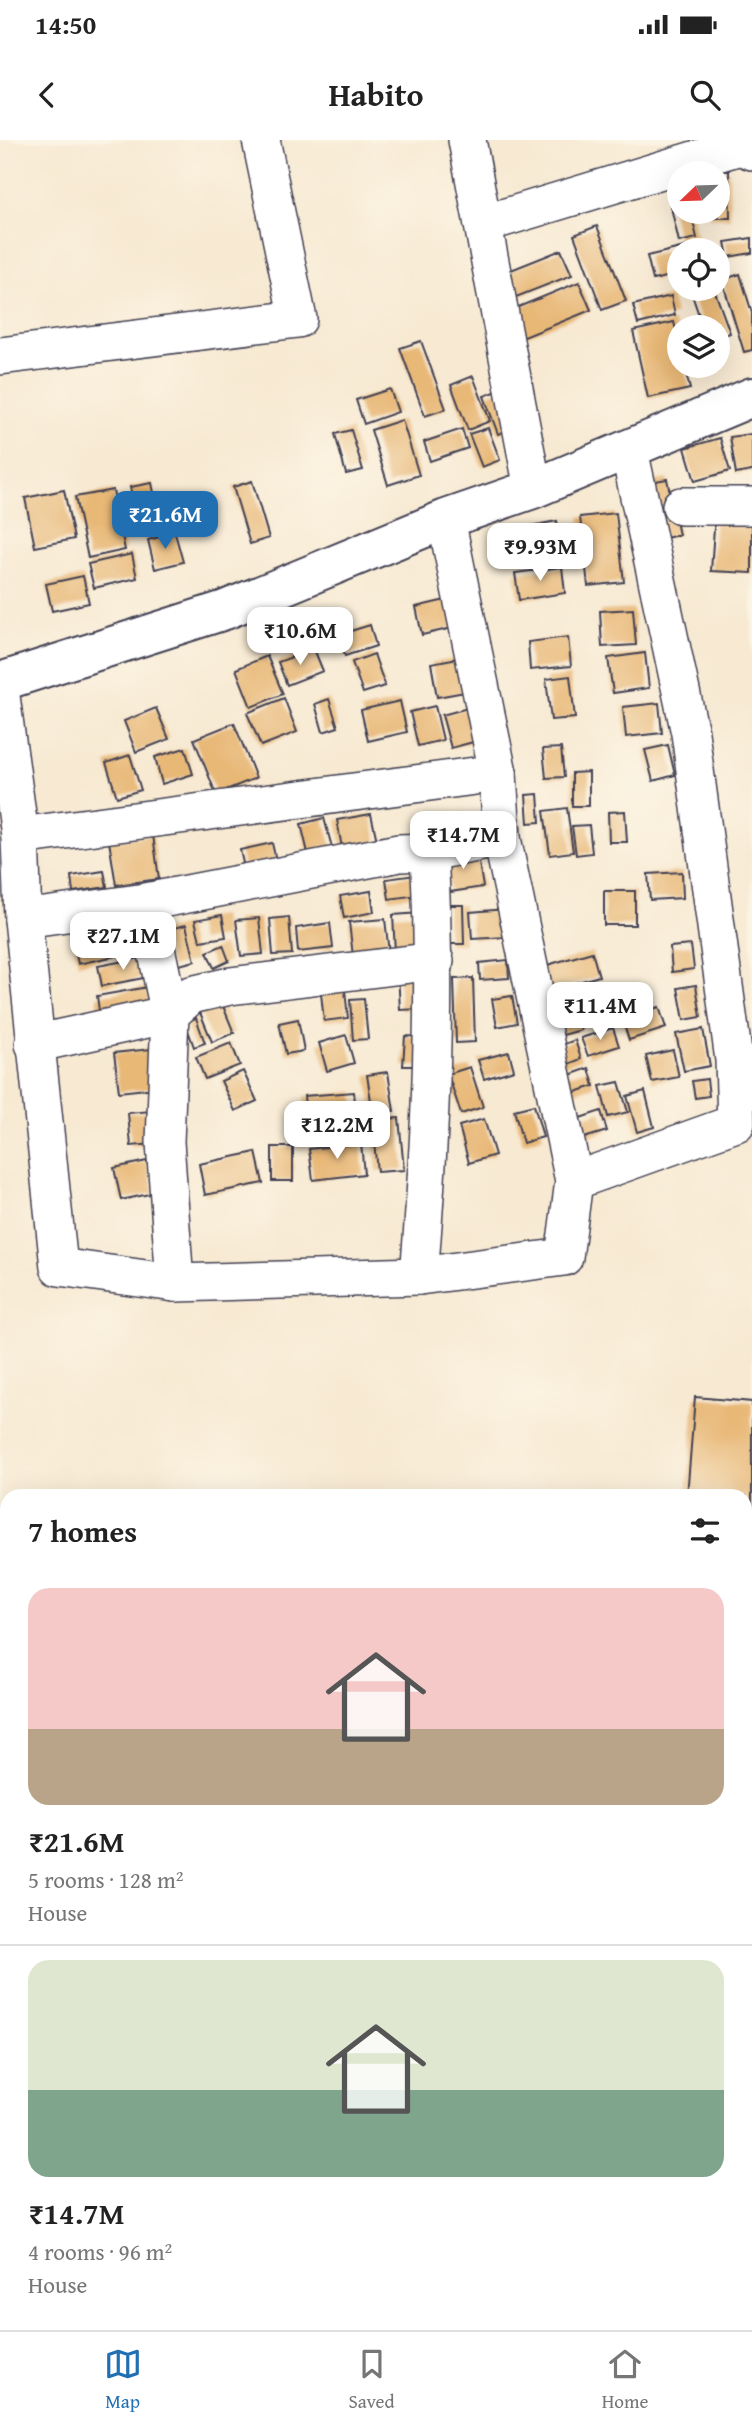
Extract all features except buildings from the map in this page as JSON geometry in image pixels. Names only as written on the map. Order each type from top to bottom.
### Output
[{"type":"street","points":[[0,356],[298,319],[261,140]]},
{"type":"street","points":[[467,140],[533,489]]},
{"type":"street","points":[[483,224],[740,146],[752,151]]},
{"type":"street","points":[[0,682],[225,610],[446,519],[533,489],[752,397]]},
{"type":"street","points":[[574,1181],[736,1123],[734,1060],[690,733],[629,450]]},
{"type":"street","points":[[681,506],[752,506]]},
{"type":"street","points":[[0,690],[20,836],[23,919],[34,1044],[59,1266],[175,1283],[419,1276],[565,1257],[574,1181],[502,838],[498,773],[446,519]]},
{"type":"street","points":[[20,836],[498,773]]},
{"type":"street","points":[[23,919],[146,902],[399,853],[429,852],[502,838]]},
{"type":"street","points":[[419,1276],[430,1144],[435,961],[429,852]]},
{"type":"street","points":[[146,902],[170,1014],[165,1142],[175,1283]]},
{"type":"street","points":[[34,1044],[170,1014],[191,995],[230,986],[435,961]]}]
